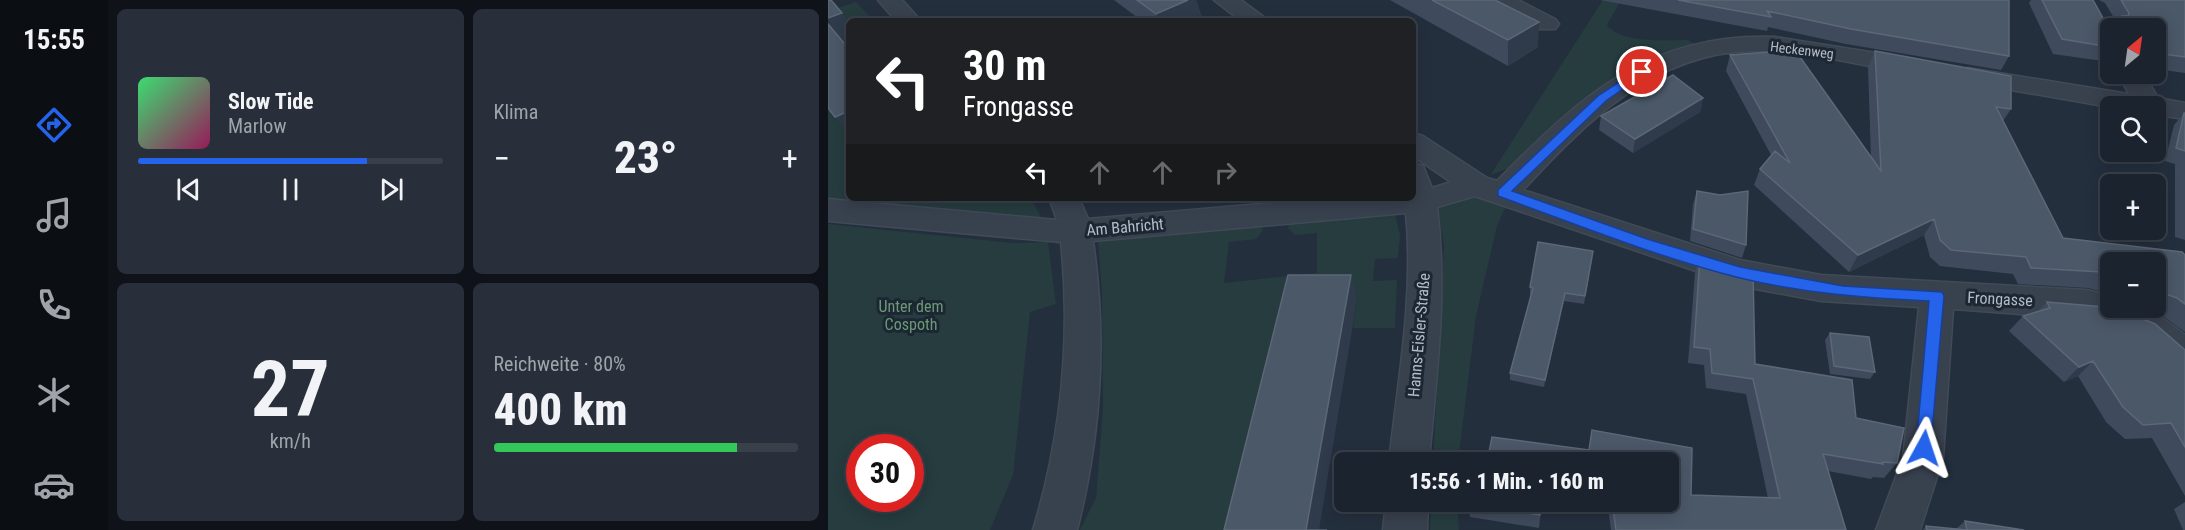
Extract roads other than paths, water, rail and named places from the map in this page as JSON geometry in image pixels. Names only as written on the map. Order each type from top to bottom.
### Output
[{"type":"street","points":[[889,0],[906,18]]},
{"type":"street","points":[[1225,0],[1252,18]]},
{"type":"street","points":[[1500,0],[1547,24]]},
{"type":"street","name":"Heckenweg","points":[[1489,189],[1626,81],[1658,63],[1702,48],[1752,44],[1805,48],[2100,97]]},
{"type":"street","name":"Heckenweg","points":[[2166,108],[2185,111]]},
{"type":"street","name":"Frongasse","points":[[1416,144],[1489,189],[1642,243],[1740,273],[1843,291],[2087,304],[2106,308],[2152,328],[2185,356]]},
{"type":"street","points":[[1418,187],[1489,189]]},
{"type":"street","name":"Hanns-Eisler-Straße","points":[[1410,452],[1425,282],[1418,187]]},
{"type":"street","name":"Am Bahricht","points":[[828,210],[1040,231],[1070,214],[1238,201]]},
{"type":"street","points":[[1055,530],[1063,506],[1078,413],[1082,300],[1070,214]]},
{"type":"street","points":[[1898,530],[1923,458],[1937,296]]},
{"type":"street","points":[[1405,530],[1406,512]]},
{"type":"park label","name":"Unter dem Cospoth","points":[[912,315]]}]
